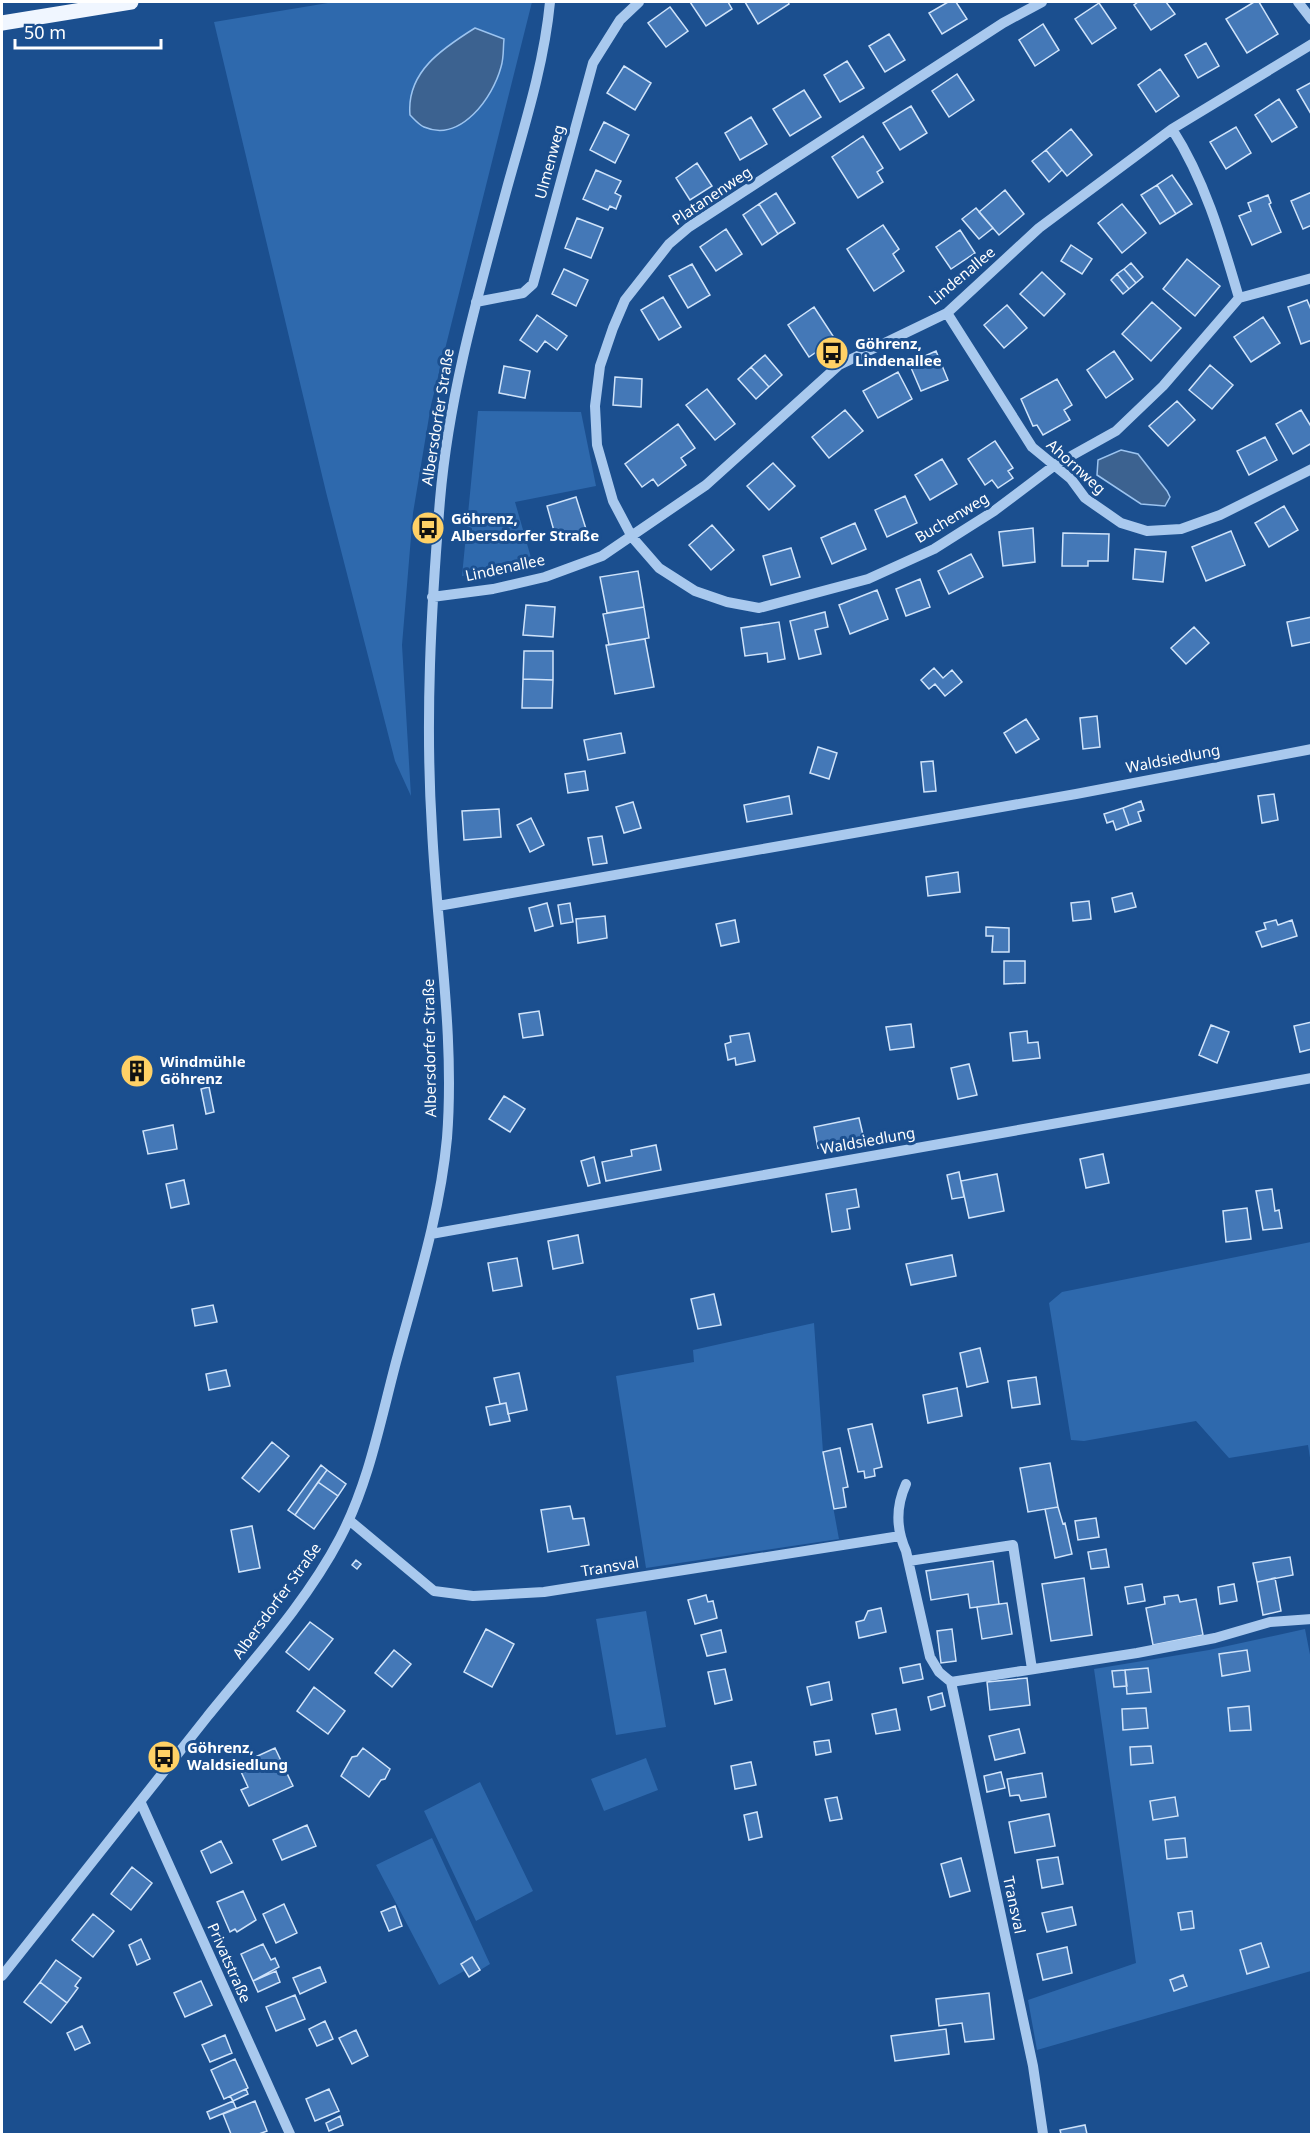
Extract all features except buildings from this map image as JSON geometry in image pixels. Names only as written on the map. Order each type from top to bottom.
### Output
[{"type":"main road","points":[[2,23],[131,2]]},
{"type":"street","name":"Albersdorfer Straße","points":[[2,1976],[306,1592],[349,1520],[361,1488],[430,1234],[447,1138],[449,1070],[428,758],[428,682],[432,597],[441,496],[453,403],[476,302],[525,123],[545,39],[550,2]]},
{"type":"street","name":"Ulmenweg","points":[[476,302],[523,293],[533,284],[593,63],[620,20],[639,2]]},
{"type":"street","name":"Platanenweg","points":[[632,537],[613,501],[597,445],[595,406],[606,345],[625,300],[669,244],[689,226],[1003,23],[1042,2]]},
{"type":"street","points":[[1298,2],[1311,20]]},
{"type":"street","name":"Lindenallee","points":[[432,597],[492,589],[545,577],[602,556],[706,485],[839,365],[947,313],[1040,228],[1172,129],[1311,44]]},
{"type":"street","points":[[1172,129],[1184,148],[1215,217],[1239,298],[1311,278]]},
{"type":"street","name":"Buchenweg","points":[[632,537],[659,568],[695,591],[759,608],[868,579],[934,549],[994,511],[1055,465],[1116,430],[1163,386],[1239,298]]},
{"type":"street","name":"Ahornweg","points":[[947,313],[1032,447],[1055,465],[1085,498],[1121,523],[1147,531],[1181,529],[1221,515],[1311,469]]},
{"type":"street","name":"Waldsiedlung","points":[[438,906],[1076,794],[1311,749]]},
{"type":"street","name":"Waldsiedlung","points":[[430,1234],[1311,1078]]},
{"type":"street","name":"Transval","points":[[906,1484],[899,1500],[900,1536],[909,1561],[930,1657],[939,1672],[951,1682],[1033,2066],[1043,2134]]},
{"type":"street","name":"Transval","points":[[349,1520],[434,1591],[473,1596],[544,1592],[900,1536]]},
{"type":"street","points":[[909,1561],[1012,1545],[1032,1670]]},
{"type":"street","points":[[951,1682],[1215,1638],[1270,1622],[1311,1619]]},
{"type":"street","name":"Privatstraße","points":[[141,1803],[290,2134]]},
{"type":"shaded area","points":[[334,2],[532,2],[431,405],[413,513],[402,645],[411,796],[395,761],[326,492],[214,22]]},
{"type":"shaded area","points":[[475,28],[504,39],[502,64],[491,91],[483,103],[463,123],[451,129],[438,130],[422,126],[410,115],[410,100],[420,74],[439,53]]},
{"type":"shaded area","points":[[478,411],[581,412],[596,486],[515,502],[534,568],[462,576]]},
{"type":"shaded area","points":[[1121,450],[1138,454],[1167,491],[1170,497],[1165,506],[1141,504],[1097,475],[1098,460]]},
{"type":"shaded area","points":[[1311,1242],[1311,1464],[1308,1445],[1229,1458],[1196,1421],[1084,1441],[1071,1440],[1049,1303],[1062,1292]]},
{"type":"shaded area","points":[[814,1323],[823,1452],[839,1539],[646,1568],[616,1376],[694,1362],[693,1350]]},
{"type":"shaded area","points":[[646,1611],[666,1727],[616,1735],[596,1619]]},
{"type":"shaded area","points":[[1305,1629],[1312,1665],[1311,1971],[1037,2050],[1028,2000],[1136,1963],[1094,1669],[1209,1650]]},
{"type":"shaded area","points":[[646,1758],[658,1790],[604,1811],[591,1779]]},
{"type":"shaded area","points":[[480,1782],[533,1891],[476,1921],[424,1811]]},
{"type":"shaded area","points":[[432,1838],[490,1964],[469,1977],[464,1971],[439,1985],[376,1865]]},
{"type":"place","name":"Göhrenz, Lindenallee","points":[[832,353]]},
{"type":"place","name":"Göhrenz, Albersdorfer Straße","points":[[428,528]]},
{"type":"place","name":"Windmühle Göhrenz","points":[[137,1071]]},
{"type":"place","name":"Göhrenz, Waldsiedlung","points":[[164,1757]]}]
